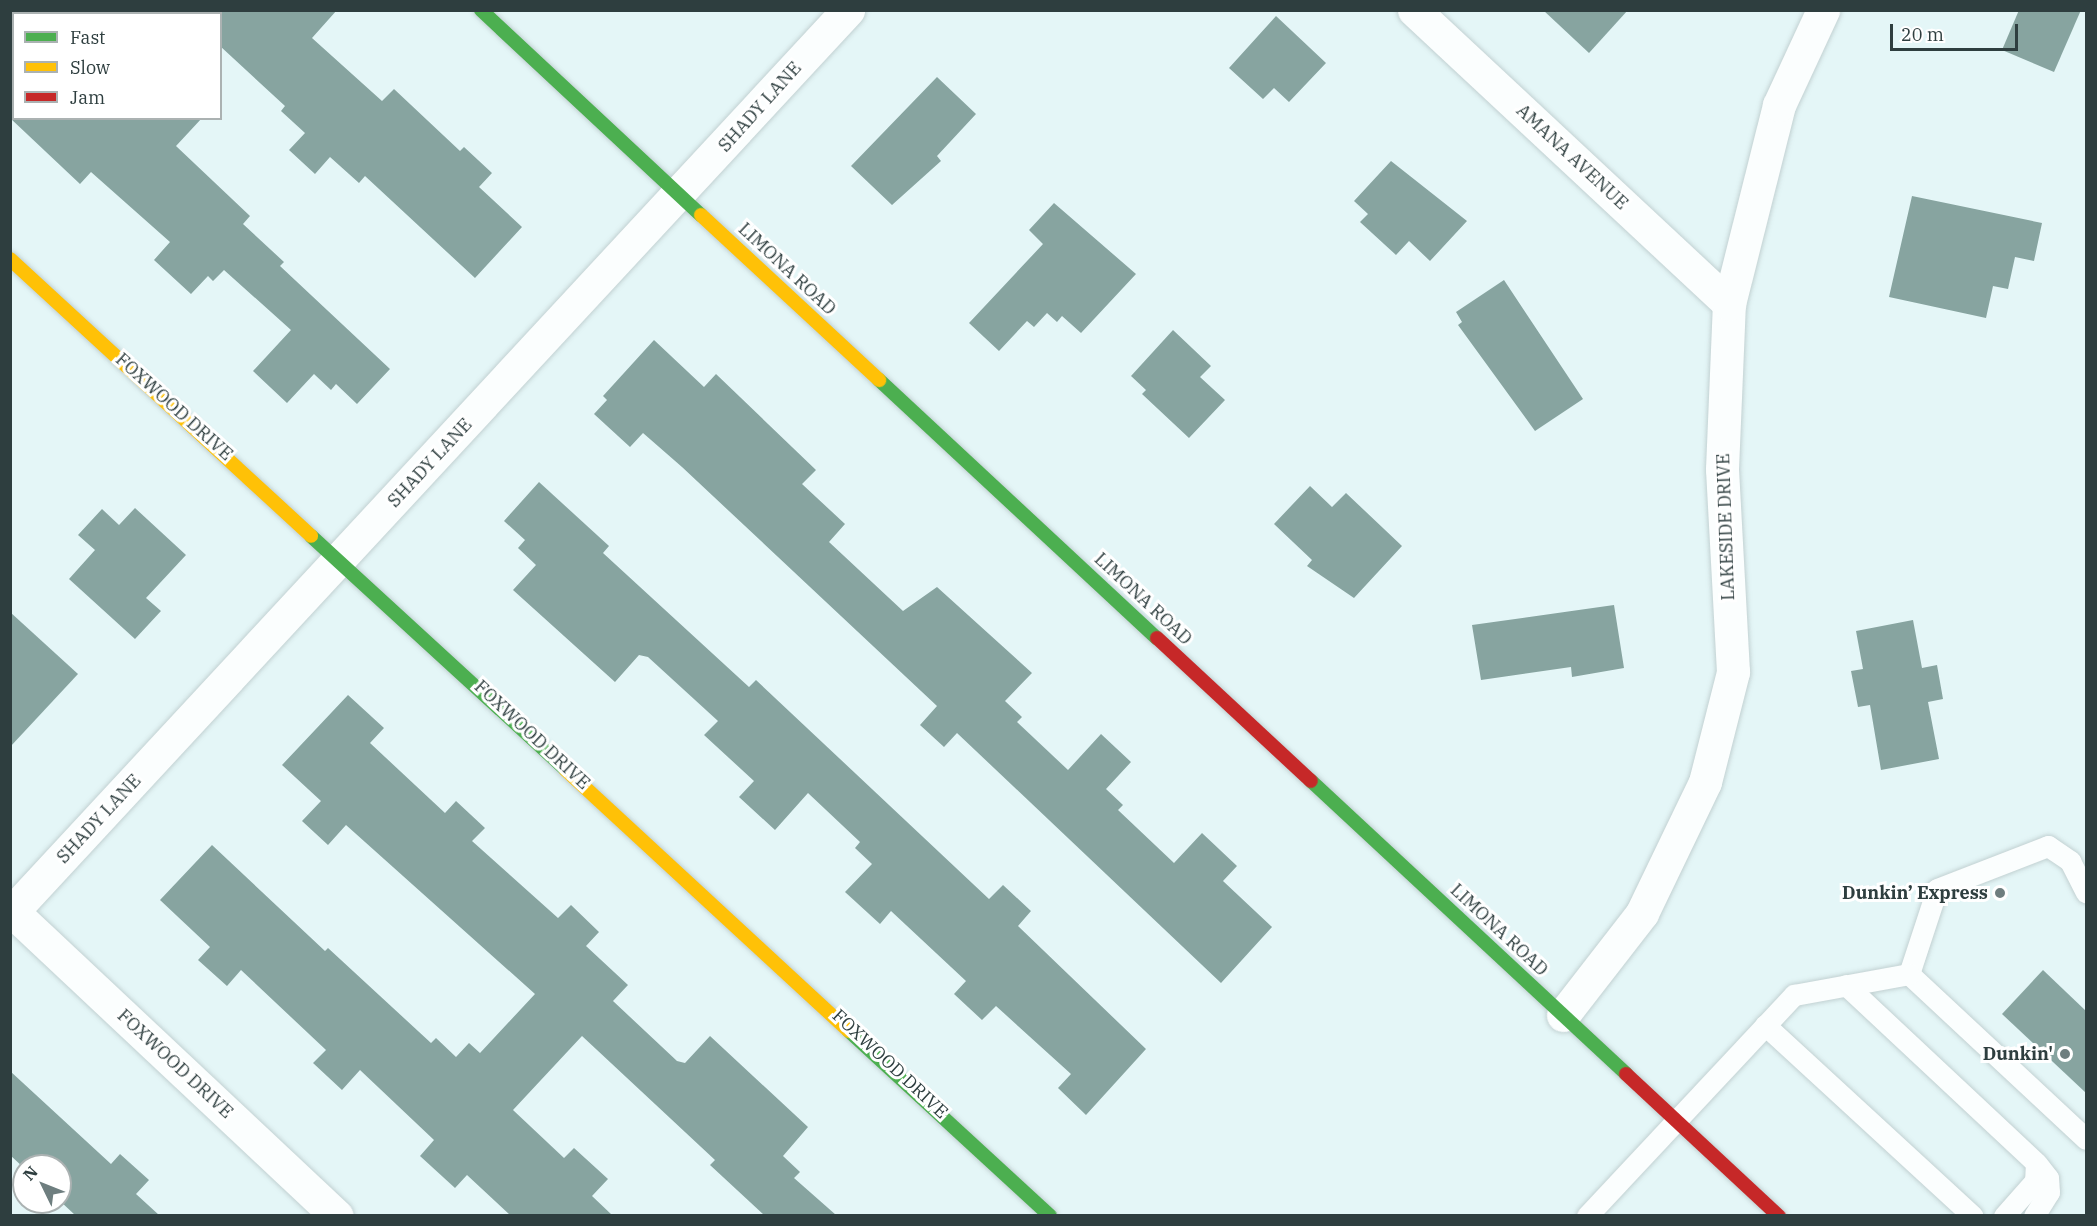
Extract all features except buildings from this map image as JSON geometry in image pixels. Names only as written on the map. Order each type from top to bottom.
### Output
[{"type":"street","name":"LIMONA ROAD","points":[[481,10],[1779,1215]]},
{"type":"street","name":"SHADY LANE","points":[[12,913],[681,195],[848,10]]},
{"type":"street","name":"AMANA AVENUE","points":[[1414,10],[1729,304]]},
{"type":"street","name":"LAKESIDE DRIVE","points":[[1563,1015],[1642,913],[1704,782],[1733,672],[1722,469],[1729,304],[1779,105],[1823,10]]},
{"type":"street","name":"FOXWOOD DRIVE","points":[[10,259],[340,559],[1050,1215]]},
{"type":"street","name":"FOXWOOD DRIVE","points":[[12,913],[337,1215]]},
{"type":"lane","points":[[1909,974],[1937,889],[2048,846],[2070,861],[2086,892]]},
{"type":"lane","points":[[1587,1215],[1675,1118],[1794,995],[1909,974]]},
{"type":"lane","points":[[1909,974],[2086,1139]]},
{"type":"lane","points":[[1846,985],[2036,1163],[2048,1178],[2049,1192],[2034,1215]]},
{"type":"lane","points":[[1765,1025],[1973,1215]]},
{"type":"lane","points":[[2004,1215],[2035,1181],[2036,1163]]},
{"type":"traffic: fast","points":[[481,10],[701,215]]},
{"type":"traffic: fast","points":[[879,380],[1157,638]]},
{"type":"traffic: fast","points":[[311,536],[566,770]]},
{"type":"traffic: fast","points":[[1311,781],[1626,1074]]},
{"type":"traffic: fast","points":[[849,1031],[1050,1216]]},
{"type":"traffic: slow","points":[[701,215],[879,380]]},
{"type":"traffic: slow","points":[[10,259],[311,536]]},
{"type":"traffic: slow","points":[[566,770],[849,1031]]},
{"type":"traffic: jam","points":[[1157,638],[1311,781]]},
{"type":"traffic: jam","points":[[1626,1074],[1779,1216]]},
{"type":"place","name":"Dunkin’ Express","points":[[2000,893]]},
{"type":"place","name":"Dunkin'","points":[[2065,1054]]}]
